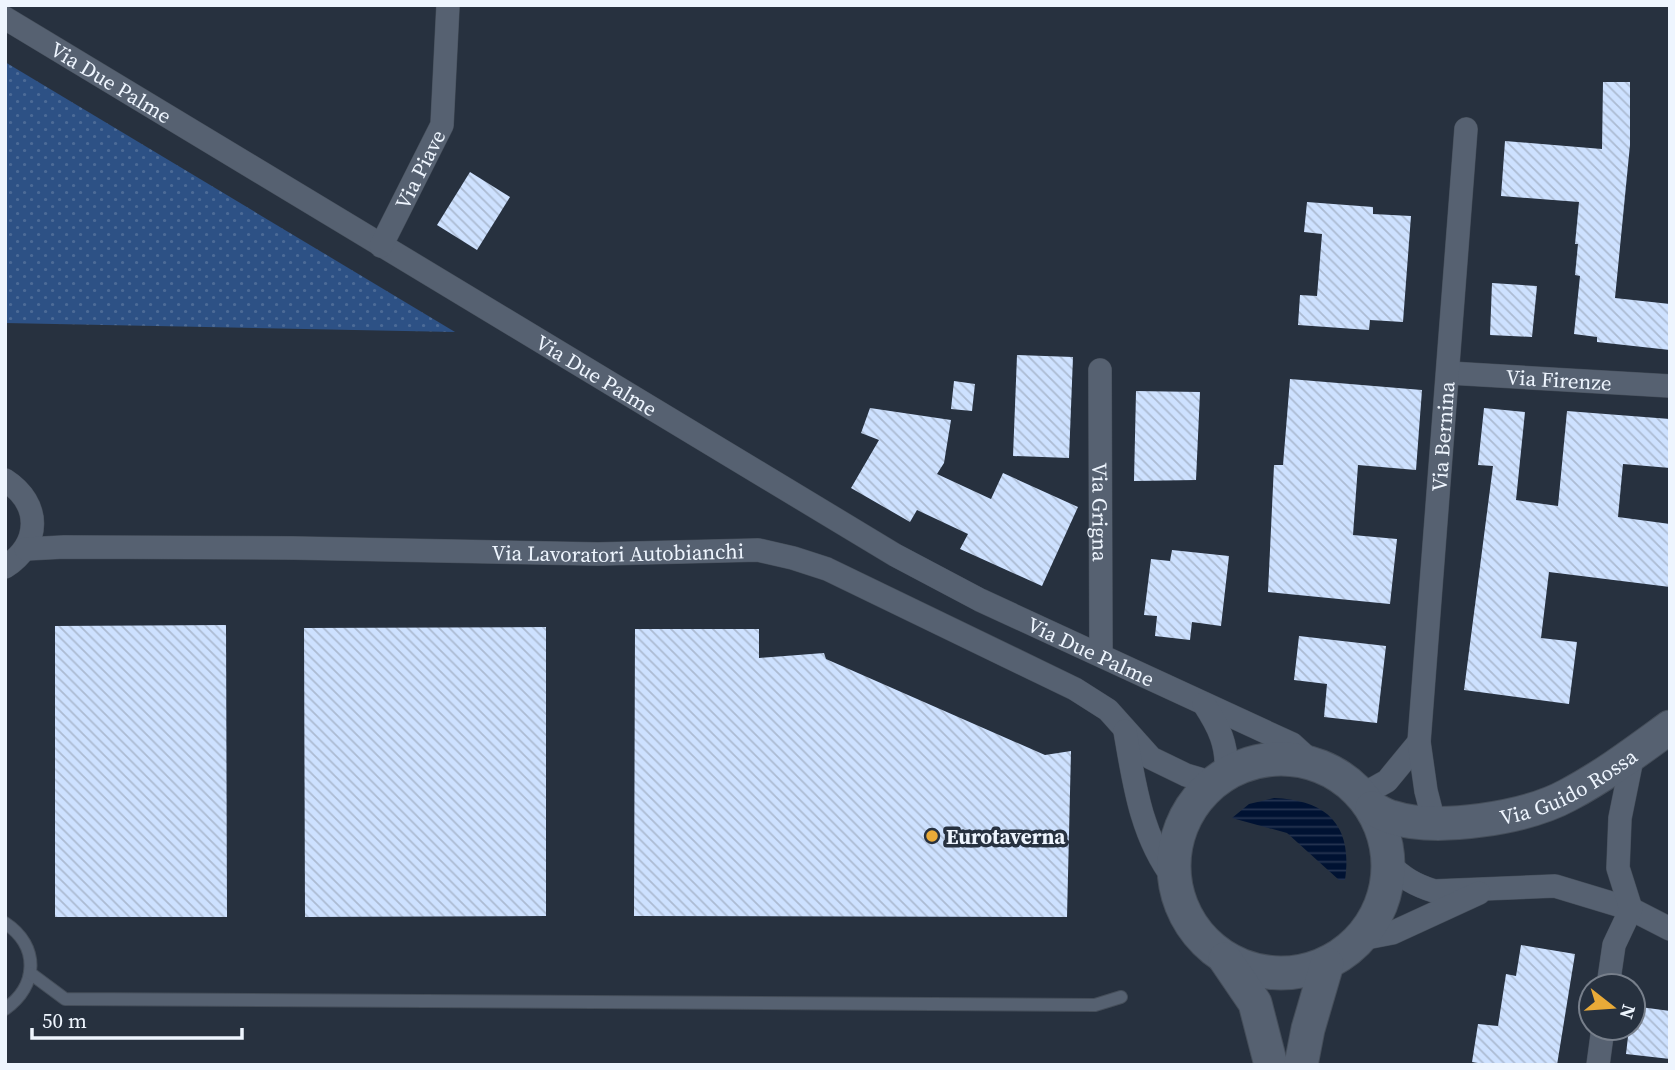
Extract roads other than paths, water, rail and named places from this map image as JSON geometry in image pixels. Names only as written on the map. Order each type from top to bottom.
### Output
[{"type":"street","name":"Via Piave","points":[[381,246],[442,125],[448,5]]},
{"type":"street","name":"Via Due Palme","points":[[5,18],[895,555],[980,600],[1292,744],[1314,764]]},
{"type":"street","name":"Via Bernina","points":[[1446,822],[1426,791],[1419,742],[1466,128]]},
{"type":"street","name":"Via Grigna","points":[[1100,370],[1101,654]]},
{"type":"street","name":"Via Firenze","points":[[1449,373],[1670,386]]},
{"type":"street","points":[[5,480],[16,487],[26,500],[32,517],[26,549],[5,567]]},
{"type":"street","points":[[32,517],[64,547]]},
{"type":"street","name":"Via Lavoratori Autobianchi","points":[[26,549],[64,547],[597,554],[758,550],[827,569],[1075,688],[1108,710],[1151,758],[1186,775],[1219,778]]},
{"type":"street","points":[[1204,704],[1220,728],[1226,744],[1219,778]]},
{"type":"street","name":"Via Guido Rossa","points":[[1367,801],[1390,817],[1446,822],[1495,818],[1567,796],[1670,727]]},
{"type":"street","points":[[1125,731],[1148,833],[1158,858],[1174,879]]},
{"type":"street","points":[[1367,801],[1419,742]]},
{"type":"street","points":[[1610,972],[1614,945],[1631,909],[1618,868],[1620,818],[1633,754]]},
{"type":"street","points":[[1225,959],[1256,971],[1284,974],[1306,971],[1327,964],[1345,953],[1361,939],[1373,922],[1386,890],[1388,861],[1380,822],[1367,801],[1331,771],[1314,764],[1285,758],[1241,766],[1219,778],[1194,803],[1181,827],[1175,846],[1174,879],[1186,918],[1199,937],[1225,959],[1255,1003],[1271,1065]]},
{"type":"street","name":"Via Guido Rossa","points":[[1388,861],[1446,822]]},
{"type":"street","points":[[1388,861],[1409,881],[1434,891],[1555,886],[1631,909],[1670,929]]},
{"type":"street","points":[[1361,939],[1392,933],[1491,887]]},
{"type":"street","points":[[1301,1065],[1308,1029],[1327,964]]},
{"type":"street","points":[[1598,1065],[1601,1042]]},
{"type":"lane","points":[[5,923],[18,933],[26,945],[30,959],[30,973],[25,989],[16,1001],[5,1009]]},
{"type":"lane","points":[[30,973],[65,999],[1095,1004],[1121,997]]},
{"type":"place","name":"Eurotaverna","points":[[932,836]]}]
